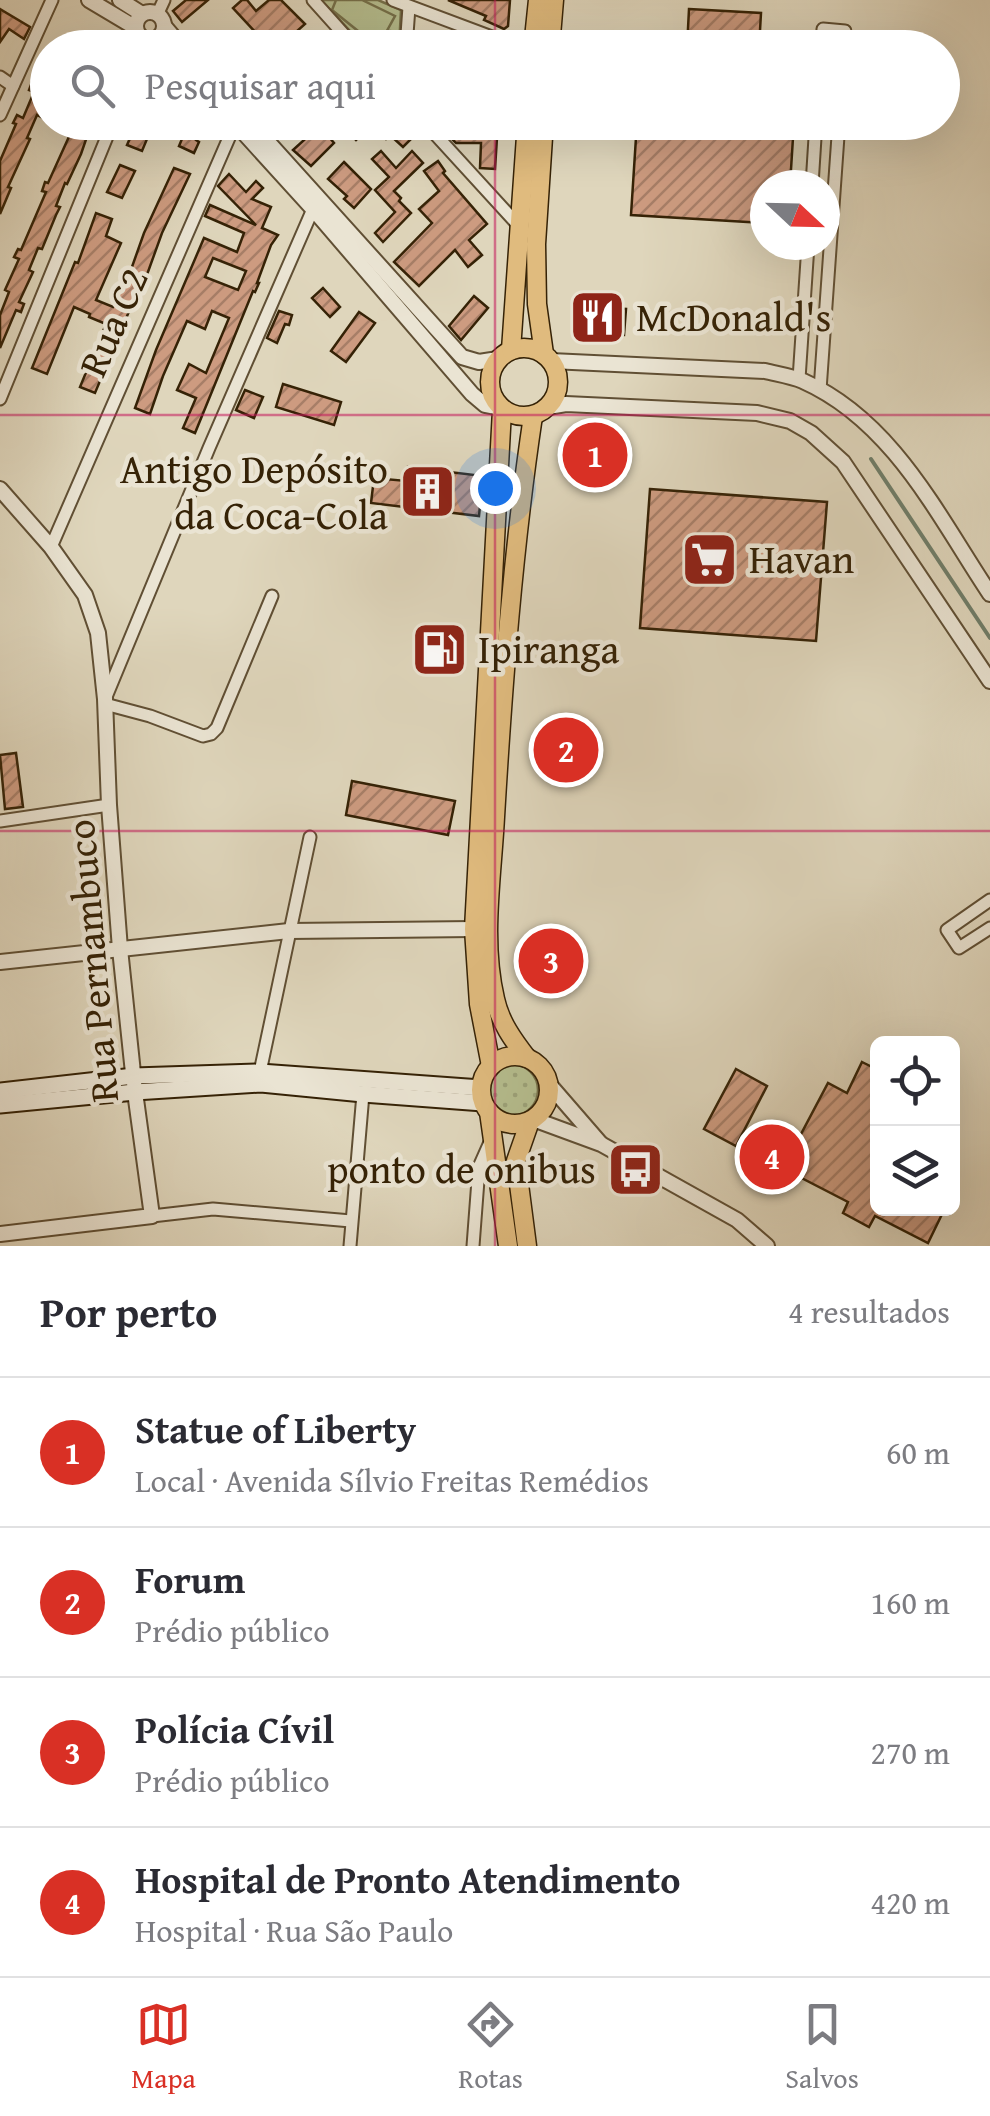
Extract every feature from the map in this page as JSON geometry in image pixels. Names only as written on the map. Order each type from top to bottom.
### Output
[{"type":"main road","points":[[536,30],[538,0]]},
{"type":"main road","points":[[552,30],[554,0]]},
{"type":"main road","points":[[526,140],[504,354],[491,380],[501,409],[488,937],[494,997],[500,1016],[528,1058],[544,1072],[548,1083],[547,1102],[532,1120],[516,1162],[527,1246]]},
{"type":"main road","points":[[490,1066],[479,1004],[474,929],[491,753],[509,600],[541,411],[557,393],[558,376],[548,358],[537,304],[536,244],[543,140]]},
{"type":"main road","points":[[504,354],[528,348],[548,358]]},
{"type":"main road","points":[[501,409],[517,417],[541,411]]},
{"type":"main road","points":[[508,1246],[484,1101],[484,1076],[490,1066],[505,1057],[528,1058]]},
{"type":"main road","points":[[0,1091],[260,1072],[484,1101],[505,1123],[532,1120]]},
{"type":"main road","points":[[0,1105],[135,1084],[261,1084],[484,1101]]},
{"type":"street","points":[[38,30],[52,0]]},
{"type":"street","points":[[89,0],[152,24]]},
{"type":"street","points":[[120,0],[152,24]]},
{"type":"street","points":[[313,0],[340,30]]},
{"type":"street","points":[[393,0],[471,30]]},
{"type":"street","points":[[407,30],[409,7]]},
{"type":"street","points":[[0,115],[30,47]]},
{"type":"street","points":[[0,77],[12,86]]},
{"type":"street","points":[[0,399],[106,140]]},
{"type":"street","name":"Rua C2","points":[[51,547],[232,140]]},
{"type":"street","points":[[254,140],[472,394],[485,405],[501,409]]},
{"type":"street","points":[[256,140],[462,357],[479,362],[504,354]]},
{"type":"street","points":[[440,140],[519,226]]},
{"type":"street","points":[[813,170],[815,140]]},
{"type":"street","points":[[820,390],[839,140]]},
{"type":"street","points":[[272,596],[211,734],[203,736],[105,702],[313,209]]},
{"type":"street","points":[[798,379],[807,260]]},
{"type":"street","points":[[548,358],[765,371],[798,379],[820,390],[868,423],[893,450],[990,594]]},
{"type":"street","points":[[541,411],[566,404],[757,413],[790,421],[811,433],[843,462],[990,680]]},
{"type":"street","name":"Rua Pernambuco","points":[[0,489],[51,547],[85,595],[98,633],[120,948],[152,1216]]},
{"type":"street","points":[[0,820],[109,805]]},
{"type":"street","points":[[260,1072],[310,837]]},
{"type":"street","points":[[990,900],[947,930],[959,948],[990,928]]},
{"type":"street","points":[[0,962],[289,931],[474,929]]},
{"type":"street","points":[[548,1083],[601,1144]]},
{"type":"street","points":[[350,1246],[363,1094]]},
{"type":"street","points":[[532,1120],[601,1144],[736,1220],[767,1246]]},
{"type":"street","points":[[474,1246],[479,1168],[492,1136]]},
{"type":"street","points":[[6,1238],[213,1209],[352,1221]]},
{"type":"green space","points":[[321,0],[378,0],[401,10],[400,30],[349,30]]},
{"type":"green space","points":[[336,0],[362,0],[395,16],[387,30],[357,30],[332,10]]},
{"type":"green space","points":[[512,1064],[531,1071],[538,1090],[531,1109],[512,1116],[493,1109],[486,1090],[493,1071]]},
{"type":"building","points":[[186,0],[208,0],[182,22],[173,11]]},
{"type":"building","points":[[247,0],[256,11],[269,0],[281,0],[305,24],[298,30],[253,30],[233,8]]},
{"type":"building","points":[[448,0],[510,0],[508,26],[504,29],[484,20],[486,16]]},
{"type":"building","points":[[0,9],[30,27],[24,39],[9,29],[0,42]]},
{"type":"building","points":[[689,9],[761,13],[760,30],[688,30]]},
{"type":"building","points":[[30,101],[30,139],[0,214],[0,161],[17,115],[23,118]]},
{"type":"building","points":[[67,140],[86,140],[65,183],[56,206],[60,207],[42,249],[38,248],[29,270],[33,272],[19,302],[24,304],[21,312],[16,310],[0,348],[0,315],[9,292],[5,290],[19,259],[14,257],[21,250],[46,192],[42,191],[45,182],[48,183]]},
{"type":"building","points":[[129,140],[147,140],[142,151],[127,145]]},
{"type":"building","points":[[182,140],[199,142],[194,153],[179,146]]},
{"type":"building","points":[[304,140],[334,143],[311,166],[293,150]]},
{"type":"building","points":[[453,140],[497,140],[495,169],[480,168],[481,143]]},
{"type":"building","points":[[636,140],[793,140],[791,170],[750,170],[750,222],[631,215]]},
{"type":"building","points":[[381,151],[396,168],[412,151],[423,163],[394,191],[411,213],[383,242],[375,233],[395,212],[375,190],[389,177],[372,159]]},
{"type":"building","points":[[438,161],[443,173],[487,224],[469,240],[482,255],[468,267],[455,250],[419,286],[394,262],[432,223],[419,209],[439,191],[424,171]]},
{"type":"building","points":[[344,162],[371,189],[354,208],[328,179]]},
{"type":"building","points":[[120,165],[135,171],[122,198],[107,192]]},
{"type":"building","points":[[174,168],[190,174],[95,393],[80,387],[106,324],[74,307],[47,374],[32,368],[96,213],[112,219],[106,236],[121,243],[96,300],[113,307]]},
{"type":"building","points":[[229,174],[246,192],[256,181],[263,188],[252,199],[271,207],[262,228],[278,235],[195,433],[183,428],[196,398],[177,390],[189,364],[206,373],[229,318],[212,311],[205,329],[187,321],[150,414],[135,408],[204,238],[237,252],[244,233],[205,216],[210,205],[256,225],[218,186]],"holes":[[[213,258],[246,271],[238,290],[205,277]]]},
{"type":"building","points":[[323,288],[340,307],[330,317],[312,298]]},
{"type":"building","points":[[474,296],[488,308],[461,340],[449,326]]},
{"type":"building","points":[[592,307],[626,309],[624,335],[589,333]]},
{"type":"building","points":[[279,311],[292,315],[277,343],[267,338]]},
{"type":"building","points":[[359,312],[375,323],[346,362],[331,351]]},
{"type":"building","points":[[283,384],[341,402],[334,425],[276,407]]},
{"type":"building","points":[[245,390],[263,397],[254,418],[236,410]]},
{"type":"building","name":"Antigo Depósito da Coca-Cola","points":[[408,467],[483,476],[479,516],[371,503],[374,478],[406,481]]},
{"type":"building","points":[[650,489],[827,502],[816,641],[640,628]]},
{"type":"building","points":[[16,753],[23,807],[5,809],[0,755]]},
{"type":"building","points":[[352,781],[455,801],[448,835],[346,815]]},
{"type":"building","points":[[862,1062],[870,1066],[870,1216],[875,1216],[869,1227],[843,1213],[848,1202],[759,1156],[768,1139],[792,1151],[828,1083],[847,1093]]},
{"type":"building","points":[[736,1069],[767,1086],[736,1146],[704,1129]]},
{"type":"building","points":[[875,1216],[941,1216],[928,1243]]},
{"type":"waterway","points":[[871,459],[990,638]]},
{"type":"place","name":"McDonald's","points":[[597,317]]},
{"type":"place","name":"Statue of Liberty","points":[[595,455]]},
{"type":"place","name":"Antigo Depósito da Coca-Cola","points":[[427,492]]},
{"type":"place","name":"Havan","points":[[710,559]]},
{"type":"place","name":"Ipiranga","points":[[439,649]]},
{"type":"place","name":"Forum","points":[[566,750]]},
{"type":"place","name":"Polícia Cívil","points":[[551,961]]},
{"type":"place","name":"Hospital de Pronto Atendimento","points":[[772,1157]]},
{"type":"place","name":"ponto de onibus","points":[[635,1169]]}]
